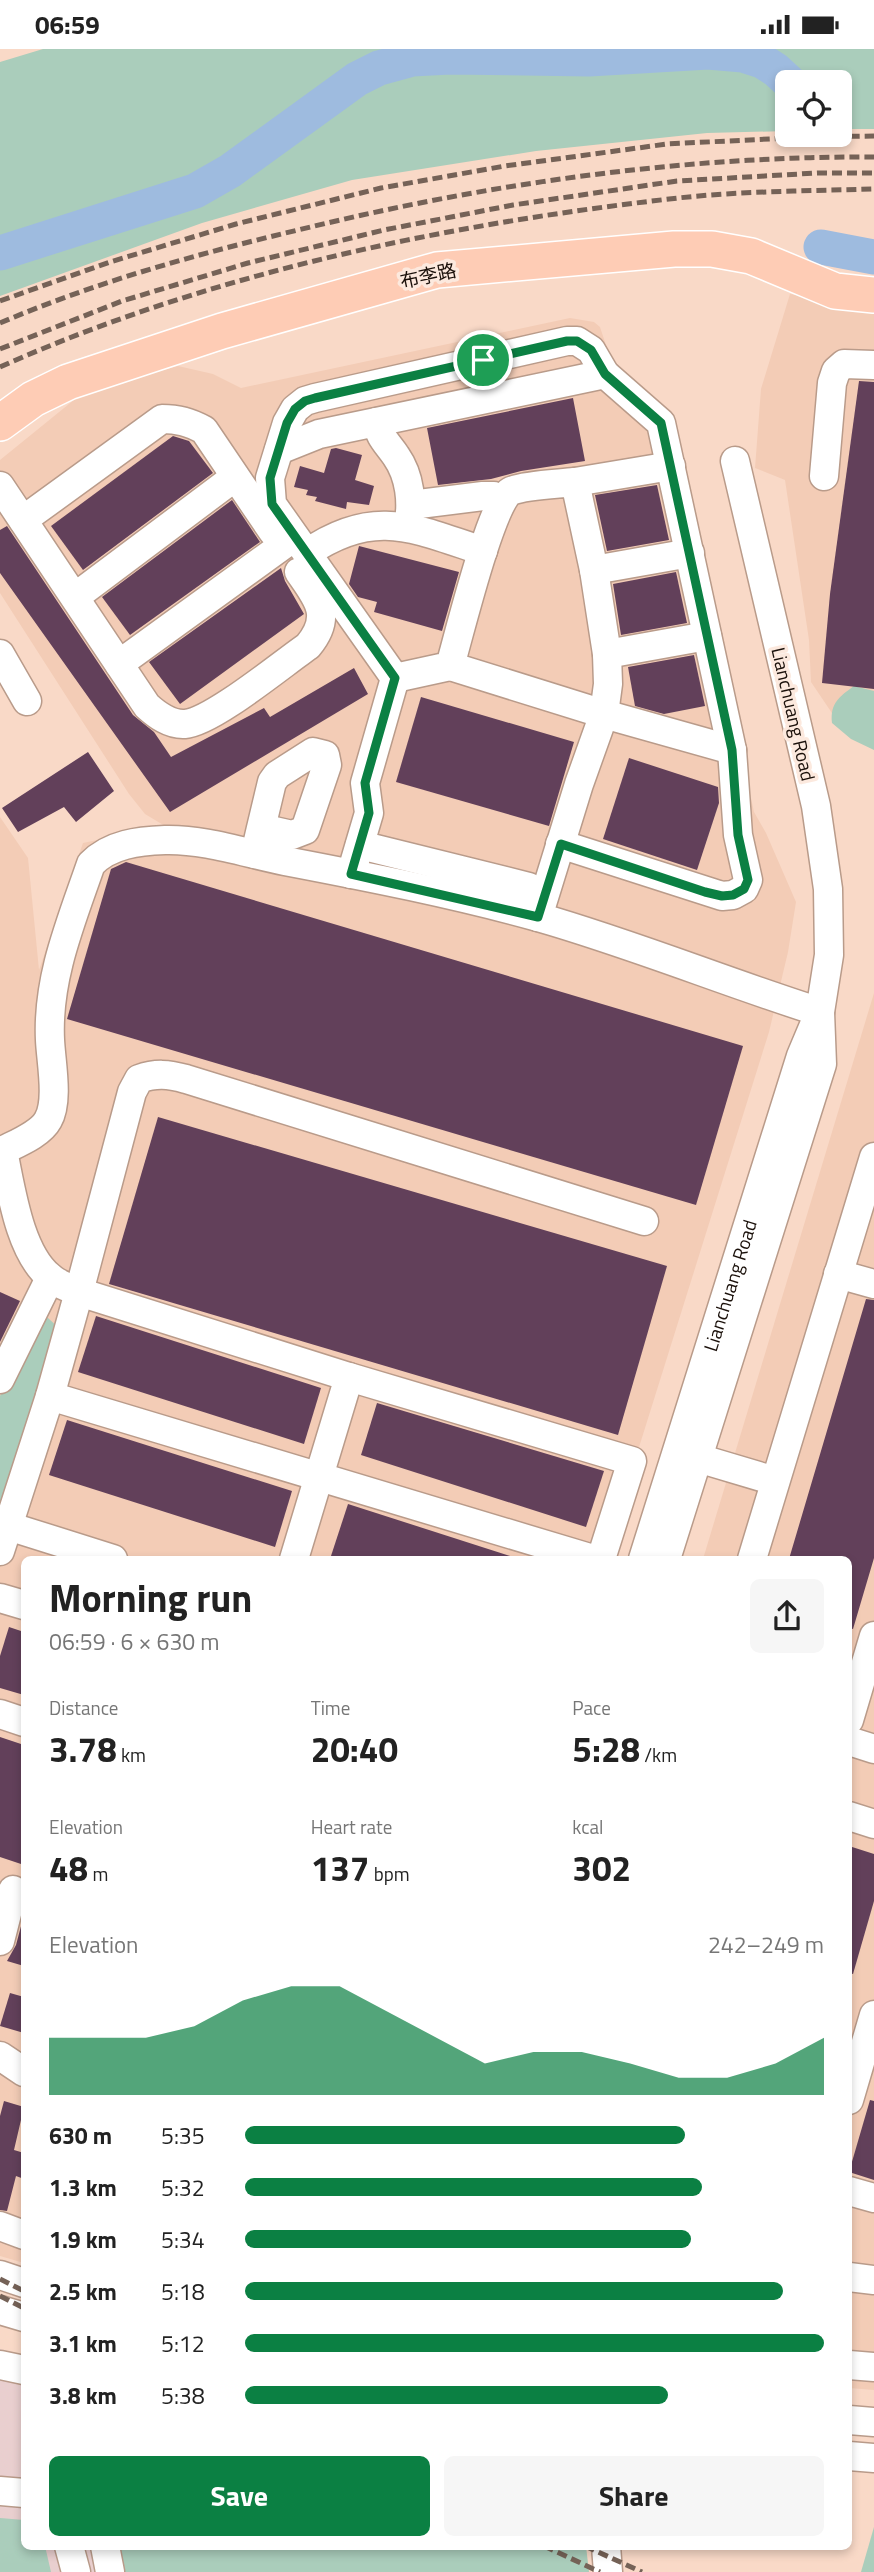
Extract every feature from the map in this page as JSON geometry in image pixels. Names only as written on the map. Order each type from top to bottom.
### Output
[{"type":"main road","name":"布李路","points":[[0,423],[33,399],[68,381],[222,331],[436,270],[674,249],[712,249],[751,256],[835,291],[874,295]]},
{"type":"street","points":[[0,486],[147,706],[161,718],[183,725],[204,720],[308,646],[322,624],[317,598],[272,504],[270,478],[295,409],[305,401],[315,398],[567,341],[577,341],[585,345],[591,350],[605,374],[661,423],[732,750],[738,835],[748,880],[744,889],[733,895],[722,896],[561,844]]},
{"type":"street","points":[[824,476],[832,383],[836,371],[844,364],[874,365]]},
{"type":"street","points":[[279,450],[319,434],[605,374]]},
{"type":"street","points":[[23,520],[162,419],[178,419],[204,430],[235,477],[395,678]]},
{"type":"street","points":[[377,422],[381,438],[402,466],[407,481],[409,516]]},
{"type":"street","name":"Lianchuang Road","points":[[644,1556],[687,1455],[822,1063],[820,1012],[829,955],[828,889],[816,806],[735,461]]},
{"type":"street","points":[[450,666],[501,499],[511,491],[671,466]]},
{"type":"street","points":[[75,597],[235,477]]},
{"type":"street","points":[[538,917],[579,784],[604,714],[608,684],[607,654],[594,570],[575,482]]},
{"type":"street","points":[[119,664],[294,549],[351,530],[483,496],[501,499]]},
{"type":"street","points":[[409,516],[483,551]]},
{"type":"street","points":[[594,570],[690,553]]},
{"type":"street","points":[[607,654],[707,636]]},
{"type":"street","points":[[0,654],[27,701]]},
{"type":"street","points":[[395,678],[450,666],[732,750]]},
{"type":"street","points":[[351,874],[369,813],[365,783],[395,678]]},
{"type":"street","points":[[602,1556],[632,1461],[349,1377],[79,1292],[50,1277],[28,1249],[1,1152],[38,1131],[48,1120],[54,1102],[49,1022],[51,996],[56,968],[91,864],[117,847],[155,841],[258,841],[351,874],[538,917],[742,988],[820,1012]]},
{"type":"street","points":[[360,845],[529,887]]},
{"type":"street","points":[[97,1556],[4,1538],[50,1396],[132,1092],[139,1079],[153,1074],[168,1074],[186,1079],[644,1221]]},
{"type":"street","points":[[753,1556],[838,1274],[868,1195],[874,1157]]},
{"type":"street","points":[[838,1274],[874,1285]]},
{"type":"street","points":[[0,1379],[50,1277]]},
{"type":"street","points":[[295,1556],[349,1377]]},
{"type":"street","points":[[50,1396],[583,1556]]},
{"type":"street","points":[[687,1455],[775,1481]]},
{"type":"street","name":"Lianchuang Road","points":[[667,1556],[687,1455]]},
{"type":"street","points":[[0,1598],[21,1604]]},
{"type":"street","points":[[852,1710],[874,1636]]},
{"type":"street","points":[[0,1714],[21,1721]]},
{"type":"street","points":[[852,1742],[874,1749]]},
{"type":"street","points":[[852,1817],[874,1824]]},
{"type":"street","points":[[0,1941],[13,1890]]},
{"type":"street","points":[[856,2095],[874,2015]]},
{"type":"street","points":[[0,2056],[21,2070]]},
{"type":"street","points":[[852,2192],[874,2198]]},
{"type":"street","points":[[0,2227],[21,2234]]},
{"type":"street","points":[[0,2275],[21,2282]]},
{"type":"street","points":[[852,2277],[874,2280]]},
{"type":"street","points":[[0,2310],[21,2316]]},
{"type":"street","points":[[0,2364],[21,2369]]},
{"type":"street","points":[[852,2365],[874,2367]]},
{"type":"street","points":[[852,2420],[874,2422]]},
{"type":"street","points":[[852,2456],[874,2458]]},
{"type":"street","points":[[0,2491],[21,2493]]},
{"type":"street","points":[[70,2550],[76,2572]]},
{"type":"street","points":[[106,2550],[110,2572]]},
{"type":"street","points":[[606,2550],[608,2572]]},
{"type":"shaded area","points":[[790,294],[874,306],[874,733],[838,722],[811,682],[809,640],[785,480],[755,468],[761,389]]},
{"type":"shaded area","points":[[570,318],[594,322],[600,327],[612,363],[669,413],[754,812],[796,902],[788,952],[769,1032],[605,1556],[21,1556],[21,2262],[0,2256],[0,817],[28,858],[39,970],[83,843],[165,826],[145,814],[129,794],[0,593],[0,460],[85,391],[178,366],[213,374],[241,388]]},
{"type":"shaded area","points":[[874,993],[874,2390],[852,2388],[852,1556],[704,1556]]},
{"type":"shaded area","points":[[0,2349],[21,2355],[21,2550],[94,2550],[99,2572],[0,2572]]},
{"type":"green space","points":[[43,49],[874,49],[874,129],[852,129],[852,70],[775,70],[775,131],[707,133],[536,151],[352,180],[202,223],[0,296],[0,62]]},
{"type":"green space","points":[[854,686],[874,691],[874,750],[851,739],[832,723],[832,710],[837,701]]},
{"type":"green space","points":[[48,1318],[62,1331],[0,1538],[0,1396],[38,1319]]},
{"type":"green space","points":[[0,2518],[21,2520],[21,2550],[46,2550],[51,2572],[0,2572]]},
{"type":"green space","points":[[874,2527],[874,2572],[861,2572]]},
{"type":"green space","points":[[117,2550],[586,2550],[589,2572],[122,2572]]},
{"type":"building","points":[[859,381],[874,382],[874,689],[822,683],[830,594]]},
{"type":"building","points":[[573,398],[585,461],[521,471],[491,479],[438,485],[427,428]]},
{"type":"building","points":[[173,436],[189,441],[213,473],[83,570],[51,526]]},
{"type":"building","points":[[331,449],[362,455],[355,480],[374,486],[369,505],[347,502],[346,509],[315,501],[317,497],[306,495],[308,490],[294,487],[300,466],[324,473]]},
{"type":"building","points":[[657,485],[669,540],[607,551],[595,495]]},
{"type":"building","points":[[232,500],[260,542],[130,635],[102,597]]},
{"type":"building","points":[[7,526],[133,715],[154,732],[171,757],[264,708],[270,717],[354,668],[368,694],[170,812],[0,573],[0,530]]},
{"type":"building","points":[[359,546],[459,572],[442,631],[374,612],[377,602],[358,597],[349,584]]},
{"type":"building","points":[[281,568],[285,581],[304,614],[180,704],[149,662]]},
{"type":"building","points":[[676,572],[687,623],[621,635],[613,584]]},
{"type":"building","points":[[694,655],[705,706],[664,714],[635,706],[628,667]]},
{"type":"building","points":[[421,697],[574,742],[549,826],[396,782]]},
{"type":"building","points":[[88,752],[114,791],[76,822],[64,807],[18,832],[2,808]]},
{"type":"building","points":[[629,758],[718,787],[719,803],[697,870],[603,839]]},
{"type":"building","points":[[126,862],[743,1046],[696,1205],[67,1019],[111,869]]},
{"type":"building","points":[[158,1117],[667,1266],[618,1435],[109,1284]]},
{"type":"building","points":[[0,1292],[20,1301],[0,1342]]},
{"type":"building","points":[[866,1299],[874,1300],[874,1558],[853,1629],[852,1556],[790,1556]]},
{"type":"building","points":[[96,1316],[321,1388],[304,1444],[78,1372]]},
{"type":"building","points":[[377,1403],[604,1471],[586,1527],[361,1455]]},
{"type":"building","points":[[67,1420],[292,1491],[275,1547],[49,1475]]},
{"type":"building","points":[[348,1504],[510,1556],[331,1556]]},
{"type":"building","points":[[9,1627],[21,1631],[21,1694],[0,1688],[0,1656]]},
{"type":"building","points":[[0,1737],[21,1744],[21,1864],[0,1857]]},
{"type":"building","points":[[852,1847],[874,1854],[874,1901],[853,1974]]},
{"type":"building","points":[[21,1926],[21,1965],[7,1961],[16,1945]]},
{"type":"building","points":[[10,1993],[21,1996],[21,2032],[0,2026]]},
{"type":"building","points":[[870,2100],[874,2101],[874,2180],[852,2173],[852,2162]]},
{"type":"building","points":[[4,2101],[21,2106],[21,2120],[14,2150],[21,2152],[21,2178],[16,2176],[7,2211],[0,2210],[0,2116]]},
{"type":"waterway","points":[[0,253],[195,191],[230,171],[357,79],[379,68],[412,59],[589,59],[708,52],[743,55],[762,61],[776,70]]},
{"type":"waterway","points":[[821,247],[874,257]]},
{"type":"railway","points":[[0,301],[110,262],[236,224],[381,188],[505,166],[667,144],[874,136]]},
{"type":"railway","points":[[0,323],[110,282],[185,259],[298,230],[440,199],[512,186],[656,168],[801,158],[874,157]]},
{"type":"railway","points":[[0,349],[122,301],[248,263],[384,230],[513,205],[677,181],[817,173],[874,173]]},
{"type":"railway","points":[[0,367],[163,304],[247,279],[418,238],[505,222],[678,198],[874,189]]},
{"type":"railway","points":[[0,2279],[21,2290]]},
{"type":"railway","points":[[0,2296],[21,2306]]},
{"type":"railway","points":[[553,2550],[600,2572]]},
{"type":"railway","points":[[594,2550],[642,2572]]},
{"type":"route","points":[[577,341],[591,350],[605,374],[661,423],[732,750],[738,835],[748,880],[744,889],[733,895],[722,896],[705,892],[561,844],[538,917],[351,874],[369,813],[365,783],[395,678],[272,504],[270,478],[287,423],[295,409],[305,401],[483,360],[577,341]]}]
